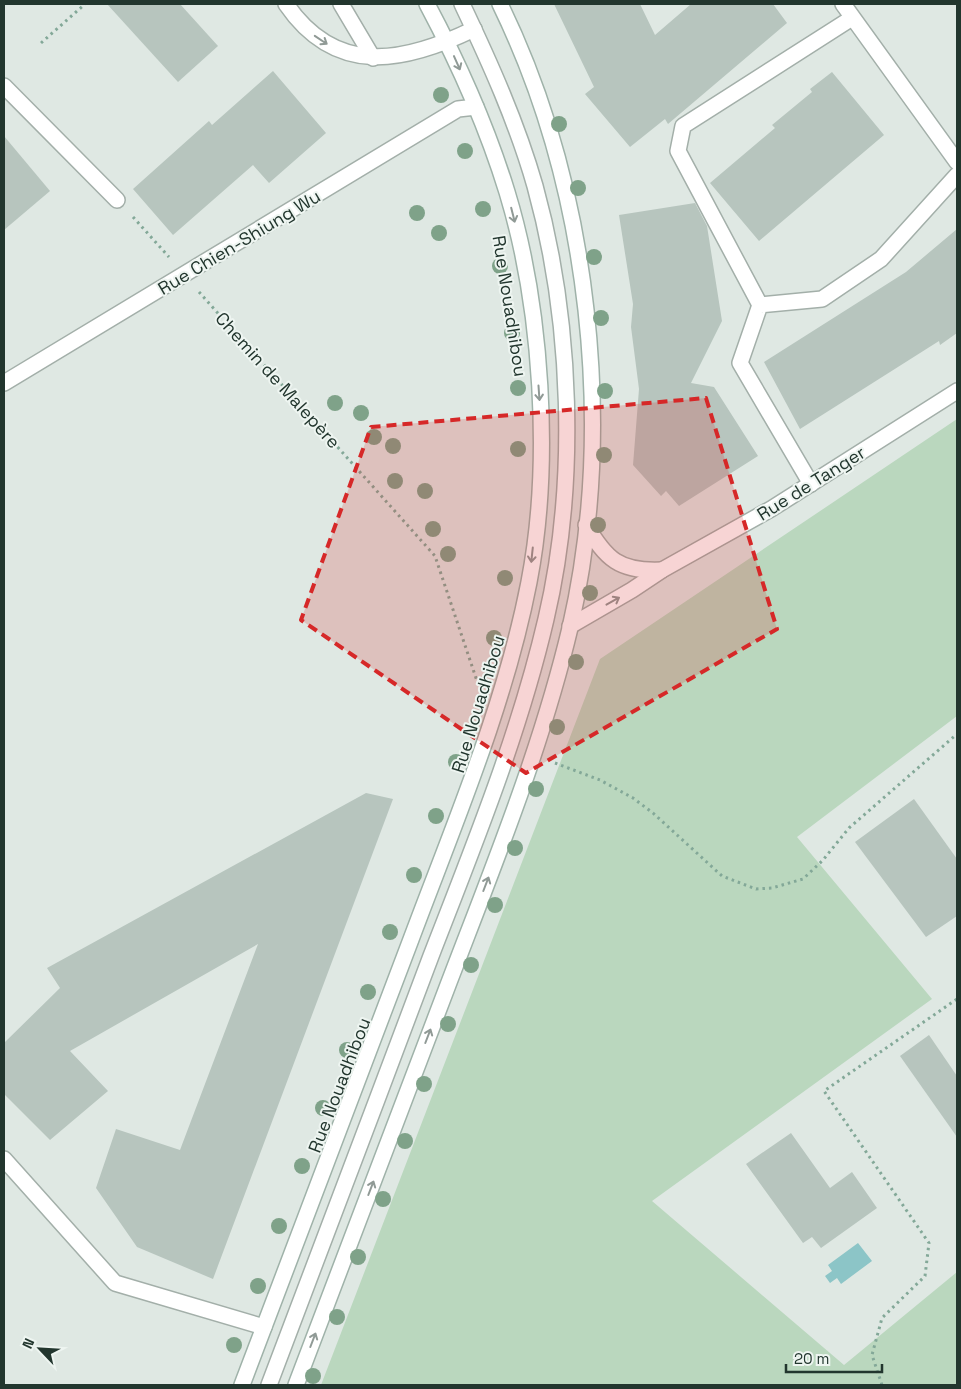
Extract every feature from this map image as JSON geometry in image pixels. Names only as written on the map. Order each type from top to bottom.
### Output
[{"type":"street","points":[[286,4],[298,20],[325,44],[357,56],[374,58],[411,53],[447,42],[474,29]]},
{"type":"street","points":[[340,4],[374,58]]},
{"type":"street","name":"Rue Nouadhibou","points":[[242,1385],[472,777],[495,709],[530,580],[542,436],[532,308],[521,249],[507,191],[476,107],[447,42],[427,4]]},
{"type":"street","points":[[269,1385],[498,780],[533,671],[547,616],[556,567],[564,492],[567,432],[565,376],[550,253],[534,185],[516,129],[462,4]]},
{"type":"street","points":[[296,1385],[534,755],[570,626],[580,571],[586,524],[593,411],[585,298],[573,228],[544,116],[513,32],[500,4]]},
{"type":"street","points":[[842,4],[957,162]]},
{"type":"street","points":[[811,484],[740,363],[760,305],[678,151],[683,126],[852,18]]},
{"type":"street","points":[[4,86],[117,200]]},
{"type":"street","name":"Rue Chien-Shiung Wu","points":[[4,384],[458,109],[476,107]]},
{"type":"street","points":[[760,305],[822,299],[881,259],[957,175]]},
{"type":"street","name":"Rue de Tanger","points":[[570,626],[662,570],[772,509],[957,391]]},
{"type":"street","points":[[586,524],[609,558],[626,566],[644,571],[662,570]]},
{"type":"street","points":[[4,1159],[115,1283],[264,1327]]},
{"type":"path","points":[[41,43],[85,4]]},
{"type":"path","name":"Chemin de Malepère","points":[[117,200],[435,556],[482,696],[495,709]]},
{"type":"path","points":[[534,755],[600,780],[633,798],[653,813],[722,876],[756,889],[772,888],[803,879],[823,860],[849,828],[957,734]]},
{"type":"path","points":[[882,1385],[872,1355],[882,1318],[925,1276],[929,1243],[824,1091],[957,999]]},
{"type":"highlighted area","points":[[706,398],[777,629],[526,773],[301,620],[371,427]]},
{"type":"green space","points":[[957,419],[957,716],[797,837],[932,999],[652,1201],[844,1365],[957,1272],[957,1385],[321,1385],[600,659]]},
{"type":"water","points":[[858,1243],[872,1261],[841,1284],[837,1278],[830,1283],[825,1276],[832,1271],[828,1265]]},
{"type":"building","points":[[107,4],[180,4],[218,46],[178,82]]},
{"type":"building","points":[[554,4],[640,4],[655,35],[691,4],[773,4],[787,23],[668,124],[665,119],[630,147],[585,94],[594,87]]},
{"type":"building","points":[[273,71],[326,133],[269,183],[253,165],[173,235],[133,189],[209,121],[212,125]]},
{"type":"building","points":[[832,72],[884,135],[759,241],[710,183],[775,128],[772,125],[812,92],[810,89]]},
{"type":"building","points":[[4,136],[50,191],[4,230]]},
{"type":"building","points":[[695,203],[707,226],[722,321],[691,383],[714,387],[758,456],[679,506],[666,491],[661,496],[633,465],[639,389],[631,327],[633,304],[619,215]]},
{"type":"building","points":[[957,229],[957,333],[940,345],[939,341],[800,429],[764,362],[906,272]]},
{"type":"building","points":[[366,793],[393,799],[213,1279],[137,1247],[96,1188],[116,1129],[180,1150],[258,944],[70,1051],[108,1091],[50,1140],[4,1094],[4,1043],[60,988],[47,968]]},
{"type":"building","points":[[914,799],[957,859],[957,916],[926,937],[855,842]]},
{"type":"building","points":[[929,1035],[957,1076],[957,1137],[900,1056]]},
{"type":"building","points":[[791,1133],[830,1188],[852,1172],[877,1208],[821,1248],[812,1237],[803,1243],[746,1164]]}]
